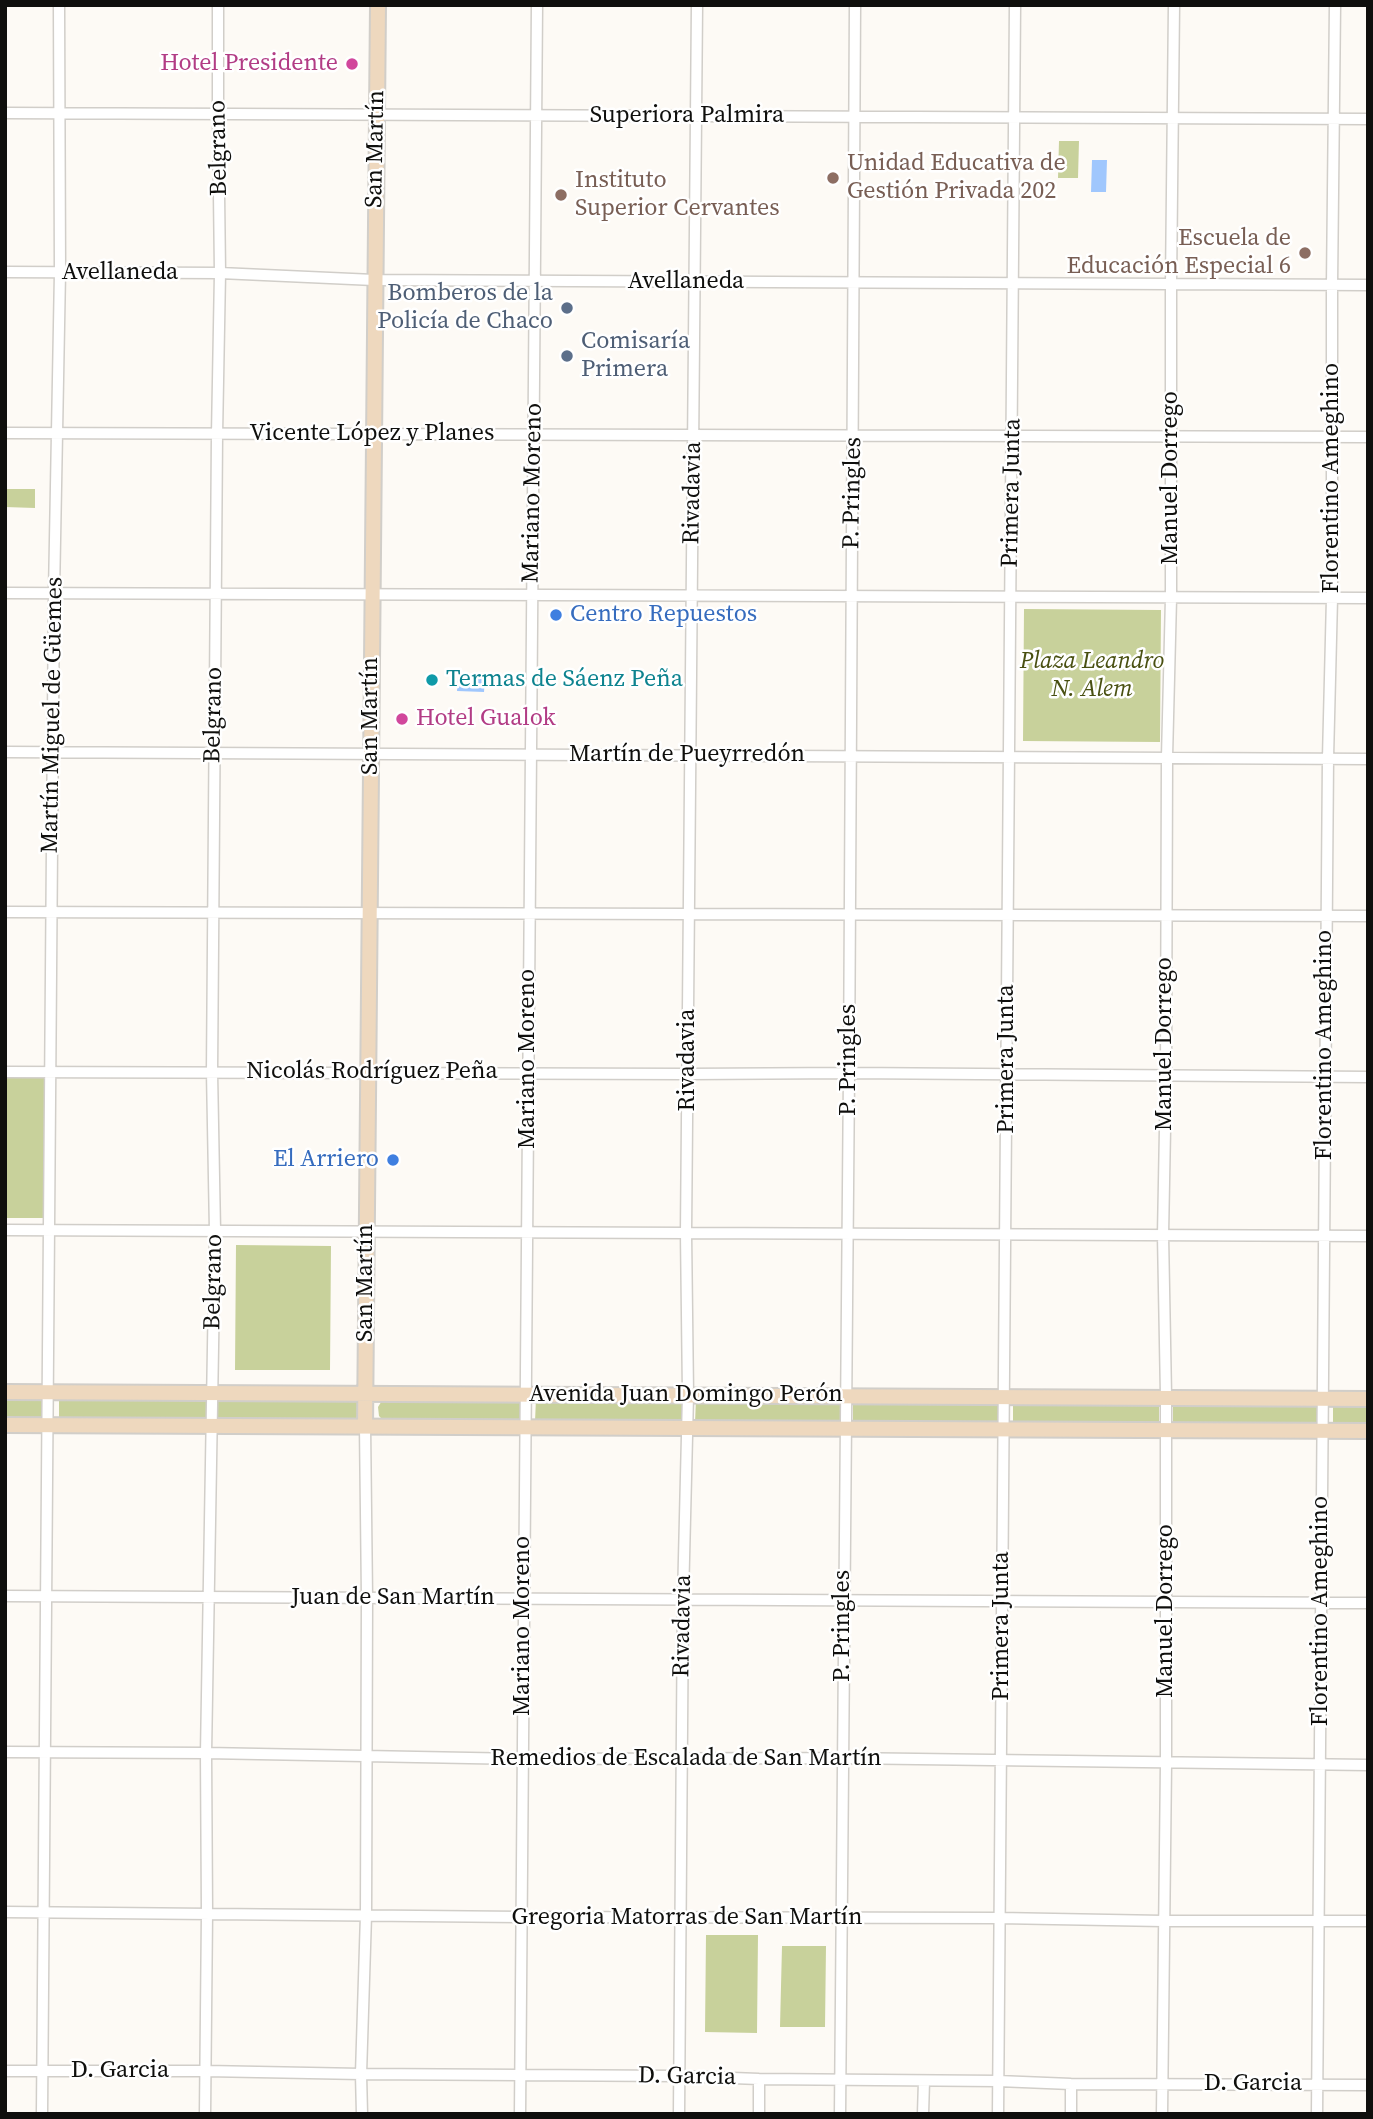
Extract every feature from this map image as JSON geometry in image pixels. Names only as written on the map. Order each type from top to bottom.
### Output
[{"type":"main road","name":"San Martín","points":[[365,1426],[377,5]]},
{"type":"main road","name":"Avenida Juan Domingo Perón","points":[[5,1392],[1368,1398]]},
{"type":"main road","name":"Avenida Juan Domingo Perón","points":[[5,1425],[1368,1431]]},
{"type":"street","name":"Martín Miguel de Güemes","points":[[42,2114],[54,593],[60,272],[59,5]]},
{"type":"street","name":"Belgrano","points":[[205,2114],[206,1753],[215,1231],[212,1072],[220,273],[218,5]]},
{"type":"street","name":"Mariano Moreno","points":[[520,2114],[537,5]]},
{"type":"street","name":"Rivadavia","points":[[679,2114],[683,1599],[688,1428],[686,1233],[696,5]]},
{"type":"street","name":"P. Pringles","points":[[840,2114],[855,5]]},
{"type":"street","name":"Primera Junta","points":[[998,2114],[1016,5]]},
{"type":"street","name":"Manuel Dorrego","points":[[1162,2114],[1166,1764],[1163,1235],[1171,598],[1174,5]]},
{"type":"street","name":"Florentino Ameghino","points":[[1317,2114],[1335,5]]},
{"type":"street","name":"Superiora Palmira","points":[[5,113],[1368,119]]},
{"type":"street","name":"Avellaneda","points":[[5,272],[220,273],[374,281],[1368,285]]},
{"type":"street","name":"Vicente López y Planes","points":[[5,433],[1368,437]]},
{"type":"street","points":[[5,593],[1368,598]]},
{"type":"street","name":"Martín de Pueyrredón","points":[[5,752],[1368,758]]},
{"type":"street","points":[[5,912],[1368,916]]},
{"type":"street","name":"Nicolás Rodríguez Peña","points":[[5,1072],[1368,1077]]},
{"type":"street","points":[[5,1230],[1368,1236]]},
{"type":"street","points":[[362,2114],[366,1915],[365,1426]]},
{"type":"street","name":"Juan de San Martín","points":[[5,1596],[1368,1603]]},
{"type":"street","name":"Remedios de Escalada de San Martín","points":[[5,1752],[1368,1765]]},
{"type":"street","name":"Gregoria Matorras de San Martín","points":[[5,1912],[1368,1922]]},
{"type":"street","name":"D. Garcia","points":[[5,2071],[1368,2085]]},
{"type":"street","points":[[759,2079],[760,2114]]},
{"type":"street","points":[[923,2114],[924,2081]]},
{"type":"street","points":[[1071,2084],[1071,2114]]},
{"type":"green space","points":[[1059,141],[1079,141],[1078,178],[1058,178]]},
{"type":"green space","points":[[5,489],[35,489],[35,508],[5,507]]},
{"type":"green space","name":"Plaza Leandro N. Alem","points":[[1024,609],[1161,610],[1160,742],[1023,741]]},
{"type":"green space","points":[[5,1078],[44,1078],[44,1218],[5,1218]]},
{"type":"green space","points":[[236,1245],[331,1246],[330,1370],[235,1370]]},
{"type":"green space","points":[[5,1398],[45,1398],[45,1422],[5,1422]]},
{"type":"green space","points":[[59,1398],[207,1398],[207,1423],[59,1423]]},
{"type":"green space","points":[[218,1398],[357,1399],[362,1404],[362,1419],[349,1423],[217,1422]]},
{"type":"green space","points":[[536,1398],[684,1399],[684,1423],[535,1422]]},
{"type":"green space","points":[[383,1399],[523,1400],[522,1423],[384,1421],[379,1416],[378,1407]]},
{"type":"green space","points":[[696,1399],[842,1401],[842,1424],[695,1423]]},
{"type":"green space","points":[[853,1399],[1001,1401],[1001,1423],[853,1423]]},
{"type":"green space","points":[[1013,1403],[1159,1403],[1159,1424],[1013,1425]]},
{"type":"green space","points":[[1319,1403],[1319,1425],[1173,1426],[1173,1404]]},
{"type":"green space","points":[[1333,1405],[1368,1405],[1368,1426],[1333,1426]]},
{"type":"green space","points":[[706,1935],[758,1935],[757,2033],[705,2032]]},
{"type":"green space","points":[[782,1946],[826,1946],[825,2027],[780,2027]]},
{"type":"water","points":[[1092,160],[1107,160],[1106,192],[1091,192]]},
{"type":"water","points":[[458,677],[485,678],[484,692],[457,691]]},
{"type":"place","name":"Hotel Presidente","points":[[352,64]]},
{"type":"place","name":"Unidad Educativa de Gestión Privada 202","points":[[833,178]]},
{"type":"place","name":"Instituto Superior Cervantes","points":[[561,195]]},
{"type":"place","name":"Escuela de Educación Especial 6","points":[[1305,253]]},
{"type":"place","name":"Bomberos de la Policía de Chaco","points":[[567,308]]},
{"type":"place","name":"Comisaría Primera","points":[[567,356]]},
{"type":"place","name":"Centro Repuestos","points":[[556,615]]},
{"type":"place","name":"Termas de Sáenz Peña","points":[[432,680]]},
{"type":"place","name":"Hotel Gualok","points":[[402,719]]},
{"type":"place","name":"El Arriero","points":[[393,1160]]}]
